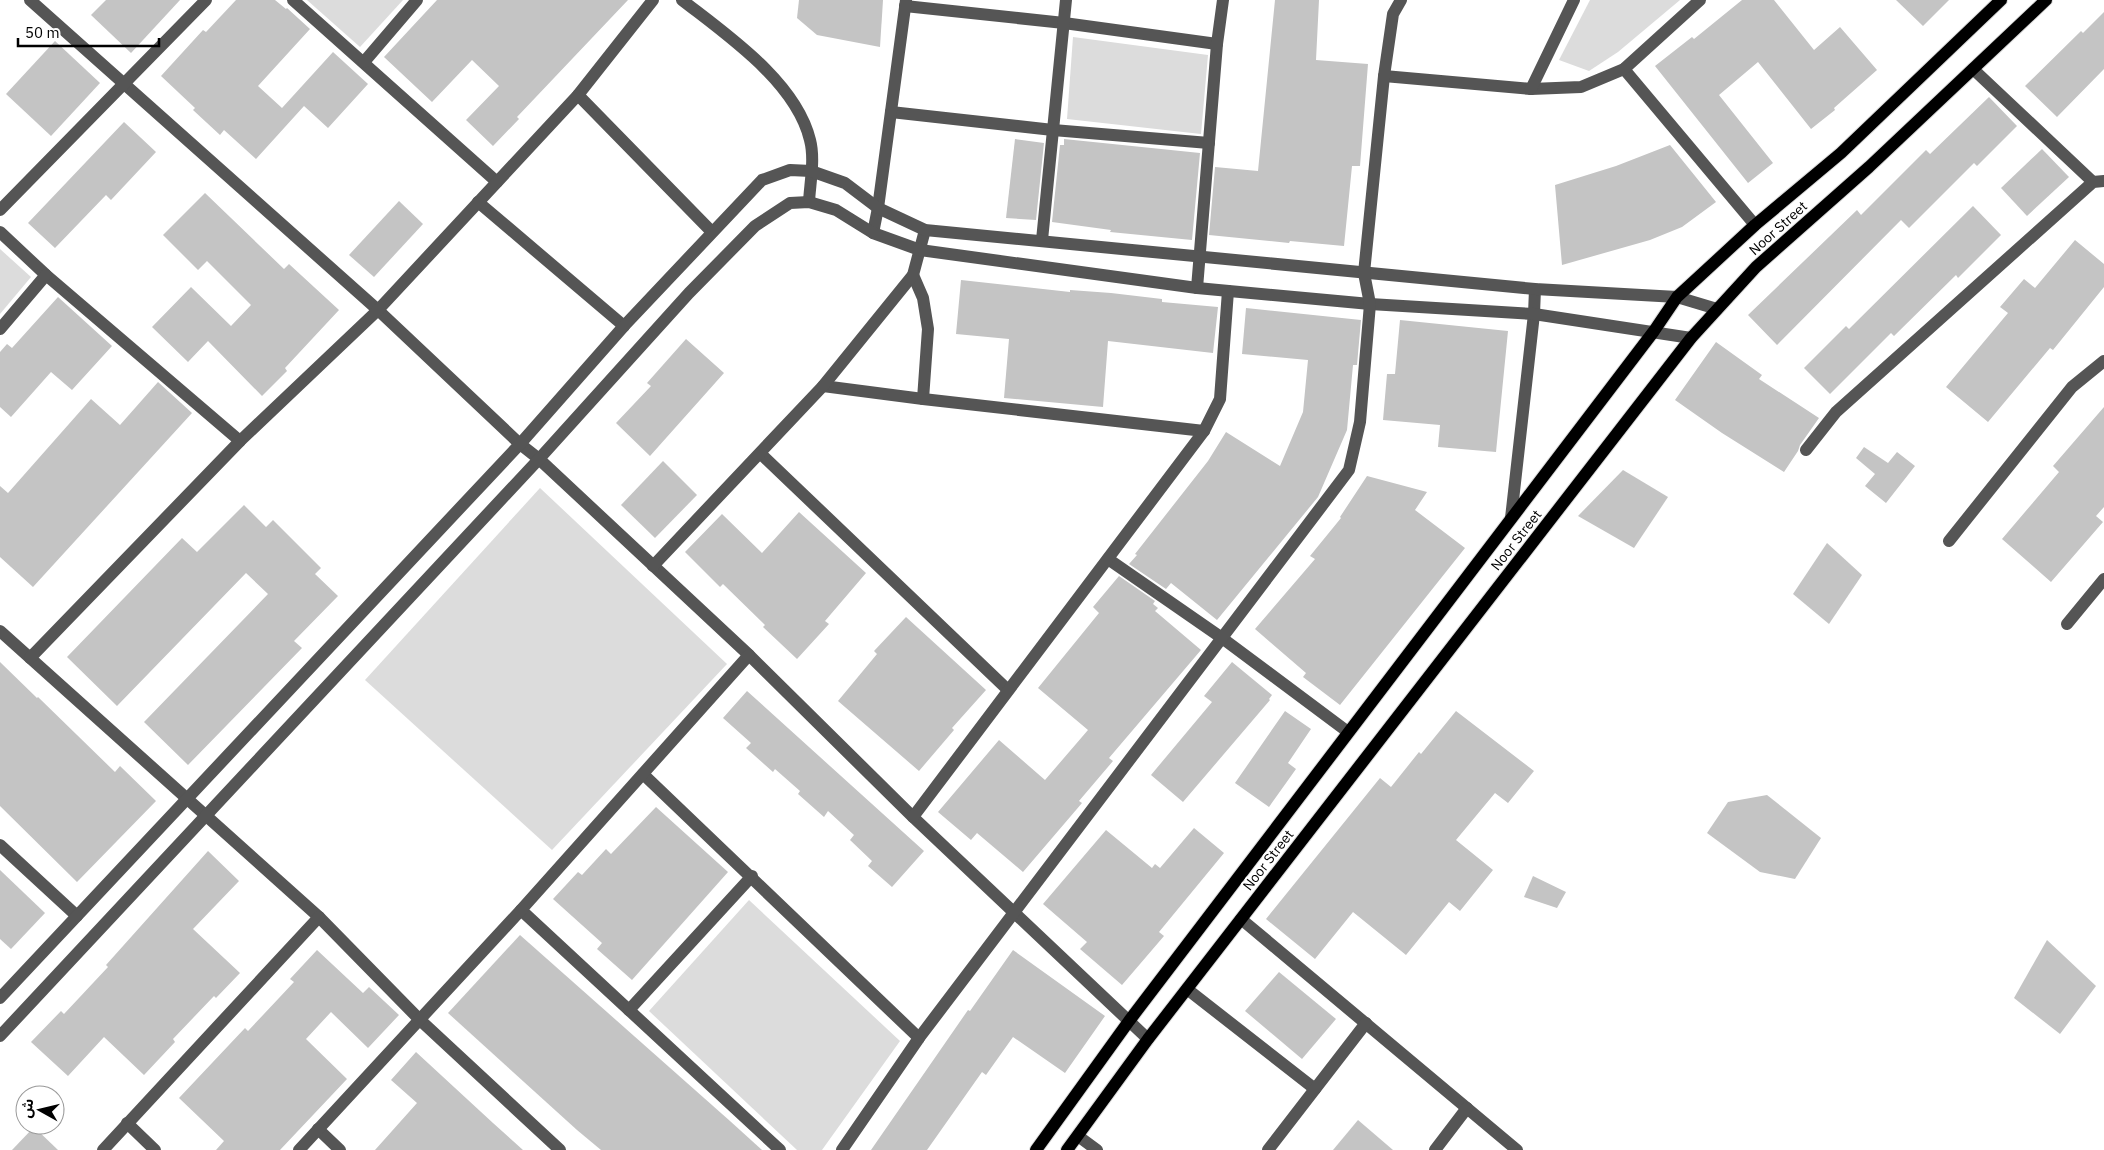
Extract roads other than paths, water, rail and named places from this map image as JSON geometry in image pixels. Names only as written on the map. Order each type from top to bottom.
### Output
[{"type":"main road","name":"Noor Street","points":[[1036,1150],[1129,1021],[1654,331],[1677,297],[1755,225],[1841,153],[2001,0]]},
{"type":"main road","name":"Noor Street","points":[[1067,1150],[1148,1039],[1691,338],[1756,267],[1869,167],[2046,0]]},
{"type":"street","points":[[30,0],[378,310],[520,444],[539,459],[749,655],[913,817],[1148,1039]]},
{"type":"street","points":[[0,210],[206,0]]},
{"type":"street","points":[[293,0],[497,182]]},
{"type":"street","points":[[364,62],[417,0]]},
{"type":"street","points":[[30,658],[240,441],[378,310],[578,96],[653,0]]},
{"type":"street","points":[[682,0],[736,43],[776,79],[796,108],[810,140],[809,202]]},
{"type":"street","points":[[1042,240],[1066,0]]},
{"type":"street","points":[[1197,288],[1217,44],[1223,0]]},
{"type":"street","points":[[842,1150],[919,1038],[1349,470],[1360,422],[1370,304],[1364,272],[1384,76],[1393,14],[1401,0]]},
{"type":"street","points":[[1531,89],[1574,0]]},
{"type":"street","points":[[1384,76],[1531,89],[1581,87],[1624,69],[1700,0]]},
{"type":"street","points":[[873,233],[906,3],[1217,44]]},
{"type":"street","points":[[1624,69],[1755,225]]},
{"type":"street","points":[[1806,450],[1836,412],[2099,182],[1972,70]]},
{"type":"street","points":[[578,96],[711,231]]},
{"type":"street","points":[[891,112],[1053,130],[1209,143]]},
{"type":"street","points":[[0,998],[520,444],[711,231],[762,180],[790,170],[811,171],[844,183],[878,208],[925,230],[1535,289],[1677,297],[1717,310]]},
{"type":"street","points":[[478,202],[624,326]]},
{"type":"street","points":[[0,1036],[539,459],[690,293],[755,226],[790,203],[809,202],[836,210],[873,233],[920,250],[1197,288],[1370,304],[1534,314],[1691,338]]},
{"type":"street","points":[[653,566],[761,454],[823,386],[913,276],[925,230]]},
{"type":"street","points":[[0,232],[46,275],[240,441]]},
{"type":"street","points":[[0,329],[46,275]]},
{"type":"street","points":[[913,276],[923,298],[928,329],[923,400]]},
{"type":"street","points":[[1511,518],[1534,314],[1535,289]]},
{"type":"street","points":[[913,817],[1204,431],[1220,398],[1228,291]]},
{"type":"street","points":[[1949,540],[2072,387],[2104,361]]},
{"type":"street","points":[[823,386],[923,400],[1204,431]]},
{"type":"street","points":[[761,454],[1008,690]]},
{"type":"street","points":[[1108,559],[1222,638],[1348,732]]},
{"type":"street","points":[[2067,624],[2104,578]]},
{"type":"street","points":[[0,631],[188,799],[205,817],[319,917],[419,1019],[560,1150]]},
{"type":"street","points":[[299,1150],[521,910],[749,655]]},
{"type":"street","points":[[643,774],[752,876],[919,1038]]},
{"type":"street","points":[[0,845],[77,916]]},
{"type":"street","points":[[629,1010],[752,876]]},
{"type":"street","points":[[521,910],[780,1150]]},
{"type":"street","points":[[103,1150],[319,917]]},
{"type":"street","points":[[1241,919],[1517,1150]]},
{"type":"street","points":[[1187,989],[1315,1090]]},
{"type":"street","points":[[1268,1150],[1366,1023]]},
{"type":"street","points":[[1435,1150],[1467,1108]]},
{"type":"street","points":[[127,1123],[155,1150]]},
{"type":"street","points":[[318,1129],[340,1150]]},
{"type":"street","points":[[1078,1136],[1097,1150]]}]
